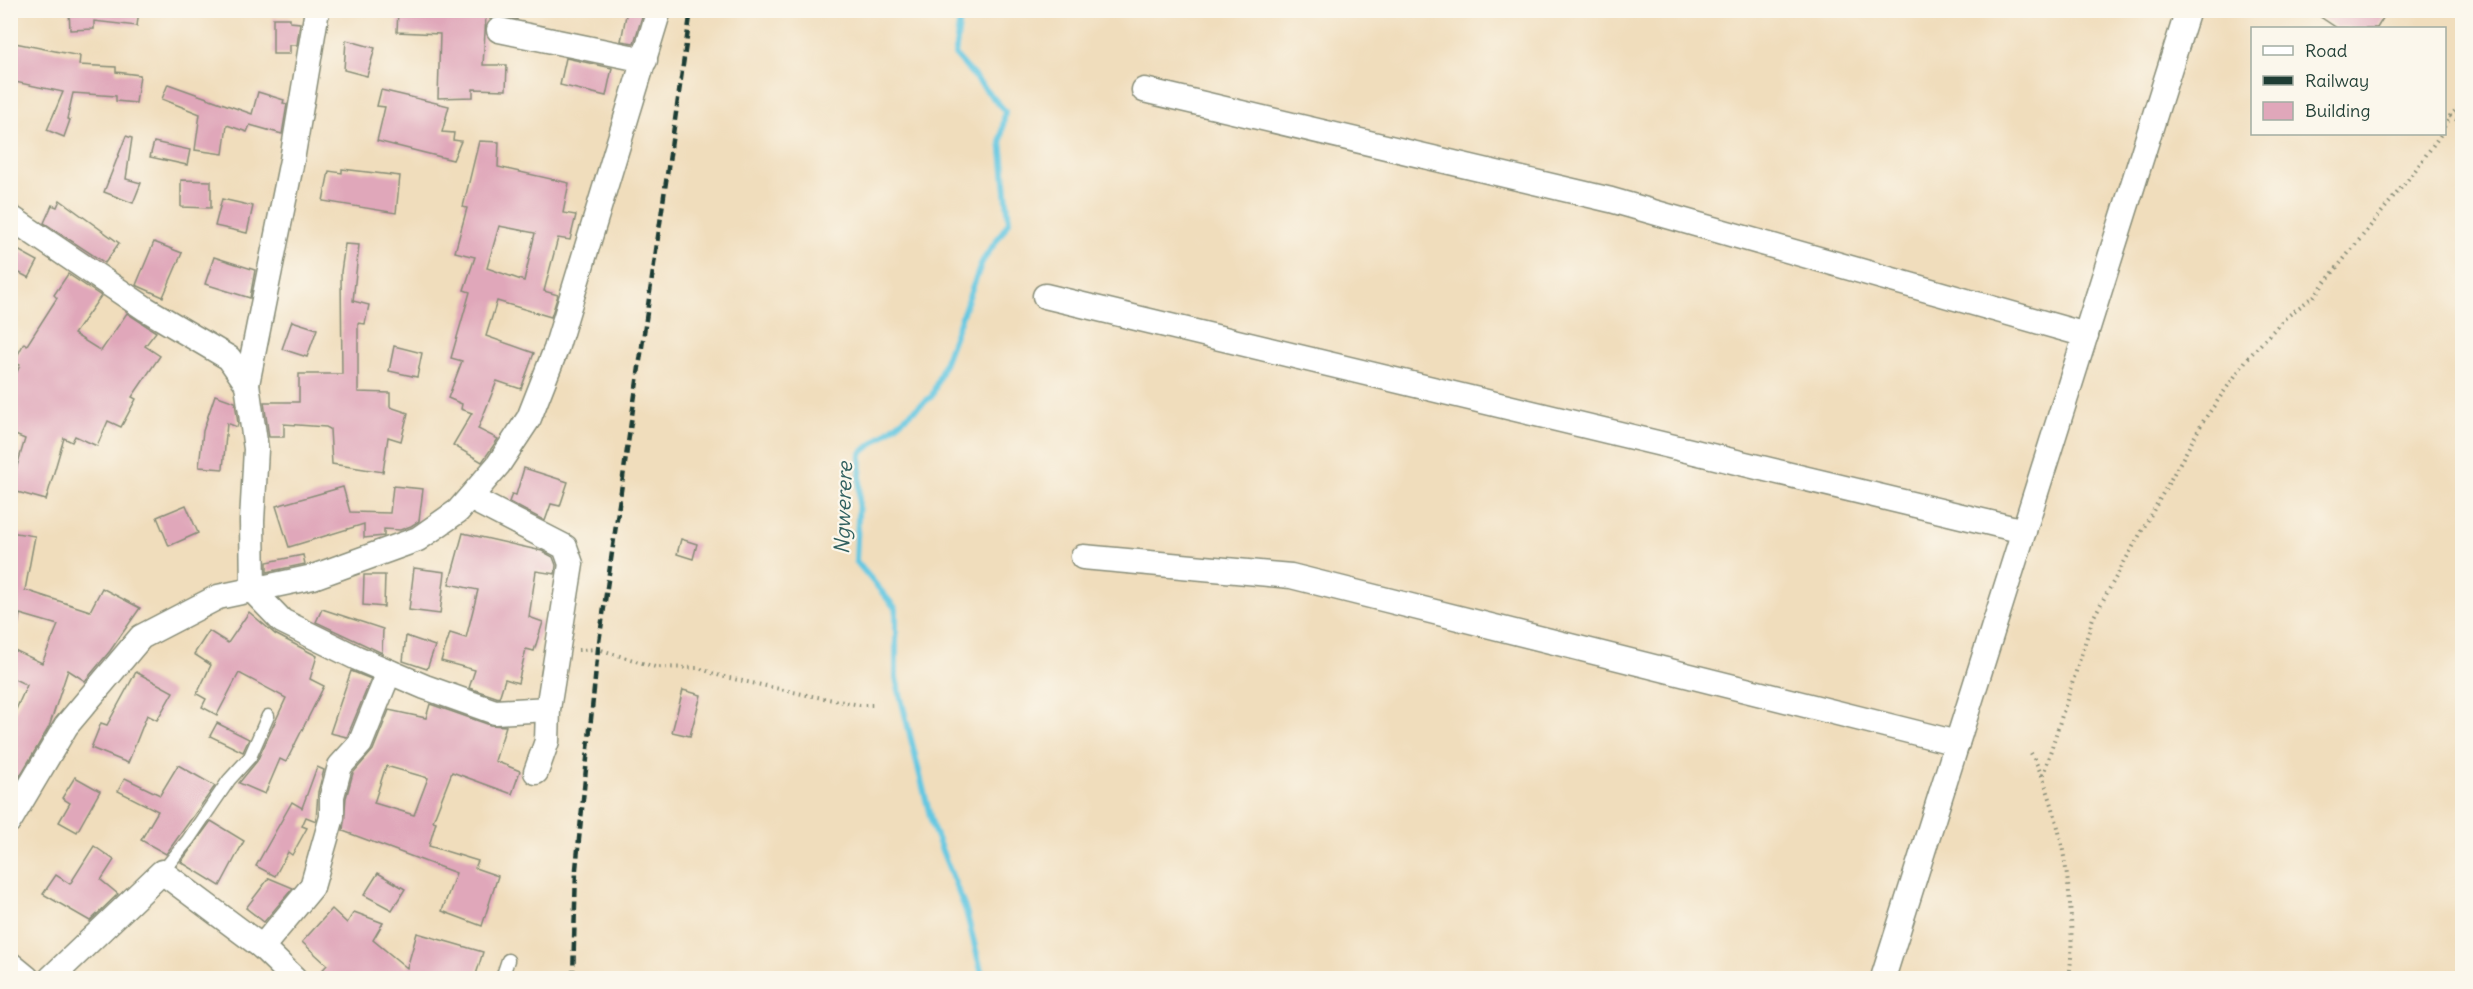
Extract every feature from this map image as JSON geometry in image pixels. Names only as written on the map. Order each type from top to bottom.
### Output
[{"type":"street","points":[[317,10],[292,160],[247,384],[256,449],[252,521],[253,591],[282,621],[389,672],[495,712],[548,709]]},
{"type":"street","points":[[10,820],[66,726],[141,637],[218,597],[313,577],[418,539],[458,511],[498,465],[529,418],[552,359],[659,10]]},
{"type":"street","points":[[1883,978],[2188,10]]},
{"type":"street","points":[[499,30],[645,60]]},
{"type":"street","points":[[1144,90],[1611,200],[2086,335]]},
{"type":"street","points":[[10,217],[146,309],[229,358],[247,384]]},
{"type":"street","points":[[1045,296],[2024,531]]},
{"type":"street","points":[[470,498],[565,547],[571,564],[548,709],[547,741],[536,772]]},
{"type":"street","points":[[1083,557],[1291,576],[1957,743]]},
{"type":"street","points":[[262,947],[312,887],[332,817],[332,796],[340,766],[360,744],[389,672]]},
{"type":"street","points":[[51,978],[162,872],[262,947],[294,978]]},
{"type":"street","points":[[10,964],[27,978]]},
{"type":"lane","points":[[162,872],[188,840],[229,780],[250,757],[268,716]]},
{"type":"lane","points":[[501,978],[508,960]]},
{"type":"path","points":[[2446,125],[2450,116],[2463,104]]},
{"type":"path","points":[[2450,116],[2463,123]]},
{"type":"path","points":[[2043,775],[2093,618],[2204,420],[2247,359],[2284,319],[2314,296],[2414,172],[2440,135]]},
{"type":"path","points":[[598,649],[655,666],[699,668],[720,676],[807,695],[860,705],[876,705]]},
{"type":"path","points":[[2031,753],[2043,775],[2052,805],[2066,877],[2073,953],[2070,978]]},
{"type":"building","points":[[69,10],[139,10],[137,26],[94,21],[94,29],[70,30]]},
{"type":"building","points":[[398,10],[486,15],[483,65],[507,65],[506,90],[473,89],[473,97],[438,98],[440,34],[397,32]]},
{"type":"building","points":[[491,10],[518,10],[517,19],[501,16],[490,19]]},
{"type":"building","points":[[627,10],[644,10],[634,43],[621,41]]},
{"type":"building","points":[[2310,10],[2388,10],[2378,27],[2336,27]]},
{"type":"building","points":[[273,18],[290,18],[290,22],[300,23],[297,45],[290,45],[290,54],[273,54]]},
{"type":"building","points":[[346,40],[375,48],[367,76],[344,70]]},
{"type":"building","points":[[10,42],[80,56],[79,65],[116,67],[116,72],[140,75],[136,103],[116,101],[116,96],[73,93],[67,119],[70,120],[64,137],[47,130],[63,92],[10,81]]},
{"type":"building","points":[[566,58],[612,68],[606,96],[560,85]]},
{"type":"building","points":[[168,84],[252,114],[258,92],[284,100],[283,103],[287,104],[282,134],[250,125],[247,132],[227,125],[223,154],[195,150],[200,114],[162,99]]},
{"type":"building","points":[[381,90],[449,106],[442,132],[454,133],[453,140],[461,141],[453,160],[377,141],[385,107],[377,106]]},
{"type":"building","points":[[126,136],[132,138],[126,179],[141,183],[133,203],[104,192]]},
{"type":"building","points":[[479,141],[499,142],[498,167],[569,183],[563,213],[576,215],[570,240],[558,238],[544,291],[558,295],[551,317],[497,301],[486,336],[534,353],[521,389],[497,381],[478,429],[498,439],[482,462],[453,445],[472,413],[461,409],[462,404],[448,398],[462,361],[451,358],[470,292],[464,290],[475,257],[455,252],[467,208],[463,207]],"holes":[[[499,226],[535,233],[524,281],[487,268]]]},
{"type":"building","points":[[154,142],[190,150],[187,165],[150,157]]},
{"type":"building","points":[[342,169],[400,176],[396,213],[323,201],[329,171],[342,173]]},
{"type":"building","points":[[181,180],[211,181],[211,208],[181,207]]},
{"type":"building","points":[[222,199],[253,206],[247,233],[215,226]]},
{"type":"building","points":[[60,200],[119,243],[105,263],[44,223],[52,205],[57,207]]},
{"type":"building","points":[[154,242],[182,253],[163,297],[136,285]]},
{"type":"building","points":[[345,244],[359,245],[353,301],[369,305],[365,324],[358,323],[358,392],[390,393],[390,407],[408,413],[401,441],[388,437],[383,472],[332,464],[330,429],[326,427],[284,424],[284,437],[269,437],[264,402],[299,402],[299,374],[342,374],[341,272]]},
{"type":"building","points":[[16,249],[38,261],[29,278],[10,268],[10,259]]},
{"type":"building","points":[[214,257],[255,270],[250,298],[205,284]]},
{"type":"building","points":[[68,274],[101,296],[74,334],[101,351],[127,313],[156,332],[145,346],[160,356],[132,397],[136,399],[121,427],[108,421],[97,446],[75,436],[72,442],[64,438],[46,500],[10,490],[25,439],[10,433],[10,388],[20,365],[14,362],[24,343],[27,345],[57,298],[54,295]]},
{"type":"building","points":[[292,321],[317,329],[307,357],[282,349]]},
{"type":"building","points":[[394,346],[422,353],[417,377],[389,371]]},
{"type":"building","points":[[215,395],[235,402],[238,424],[237,427],[227,423],[223,469],[199,467],[203,431]]},
{"type":"building","points":[[524,468],[568,482],[560,506],[551,504],[545,521],[509,502],[512,494],[516,495]]},
{"type":"building","points":[[393,486],[423,489],[419,521],[411,526],[400,530],[384,529],[384,536],[364,538],[364,524],[289,547],[276,506],[343,487],[350,512],[390,513]]},
{"type":"building","points":[[186,505],[198,533],[169,546],[157,517]]},
{"type":"building","points":[[10,532],[35,536],[25,590],[90,611],[102,588],[140,608],[110,651],[85,681],[68,670],[49,727],[14,786],[10,784],[10,716],[13,716],[27,685],[10,677],[10,648],[42,663],[58,625],[20,614],[18,625],[10,624]]},
{"type":"building","points":[[463,533],[542,551],[553,557],[556,565],[555,574],[536,571],[529,617],[543,622],[534,651],[526,649],[518,683],[505,679],[499,698],[469,688],[475,670],[441,661],[450,633],[466,638],[478,590],[449,584]]},
{"type":"building","points":[[681,539],[697,544],[693,559],[677,554]]},
{"type":"building","points":[[303,555],[305,564],[267,572],[267,562]]},
{"type":"building","points":[[414,568],[445,572],[440,614],[409,610]]},
{"type":"building","points":[[364,575],[385,575],[384,607],[363,605]]},
{"type":"building","points":[[322,609],[383,629],[382,653],[316,622]]},
{"type":"building","points":[[249,612],[275,634],[317,656],[310,679],[324,686],[286,762],[280,759],[265,794],[239,783],[257,761],[286,698],[239,673],[217,715],[202,707],[206,699],[197,694],[211,665],[194,654],[209,631],[228,643]]},
{"type":"building","points":[[406,636],[435,646],[427,669],[403,661]]},
{"type":"building","points":[[351,671],[371,679],[347,737],[330,733]]},
{"type":"building","points":[[136,672],[173,692],[157,720],[147,715],[128,763],[91,748],[101,723],[107,725]]},
{"type":"building","points":[[683,690],[701,695],[690,736],[672,732]]},
{"type":"building","points":[[430,704],[490,725],[506,726],[495,761],[520,771],[512,794],[452,772],[433,821],[436,822],[429,846],[478,861],[475,868],[498,876],[482,926],[442,911],[456,873],[343,831],[346,798],[353,773],[373,750],[389,710],[426,718]],"holes":[[[386,766],[428,778],[414,815],[374,803]]]},
{"type":"building","points":[[217,723],[249,739],[243,752],[210,736]]},
{"type":"building","points":[[178,765],[215,786],[166,854],[141,840],[158,811],[118,791],[125,778],[160,795]]},
{"type":"building","points":[[317,767],[324,770],[318,792],[316,821],[306,817],[302,826],[307,828],[292,855],[288,852],[275,876],[256,866],[292,802],[302,808]]},
{"type":"building","points":[[75,777],[100,791],[77,832],[59,822],[70,803],[62,798]]},
{"type":"building","points":[[211,821],[244,841],[220,886],[181,862]]},
{"type":"building","points":[[94,846],[114,860],[101,880],[118,894],[90,921],[43,894],[56,875],[70,884]]},
{"type":"building","points":[[378,873],[405,889],[392,910],[364,895]]},
{"type":"building","points":[[269,878],[293,888],[264,922],[246,908]]},
{"type":"building","points":[[332,909],[347,923],[354,912],[383,923],[373,940],[407,968],[417,933],[483,952],[475,978],[315,978],[327,965],[302,942]]},
{"type":"waterway","name":"Ngwerere","points":[[961,10],[955,55],[1005,111],[1001,140],[1009,222],[982,262],[932,396],[861,453],[856,561],[896,609],[896,678],[933,828],[966,911],[983,978]]},
{"type":"railway","points":[[573,978],[576,869],[598,649],[691,10]]}]
